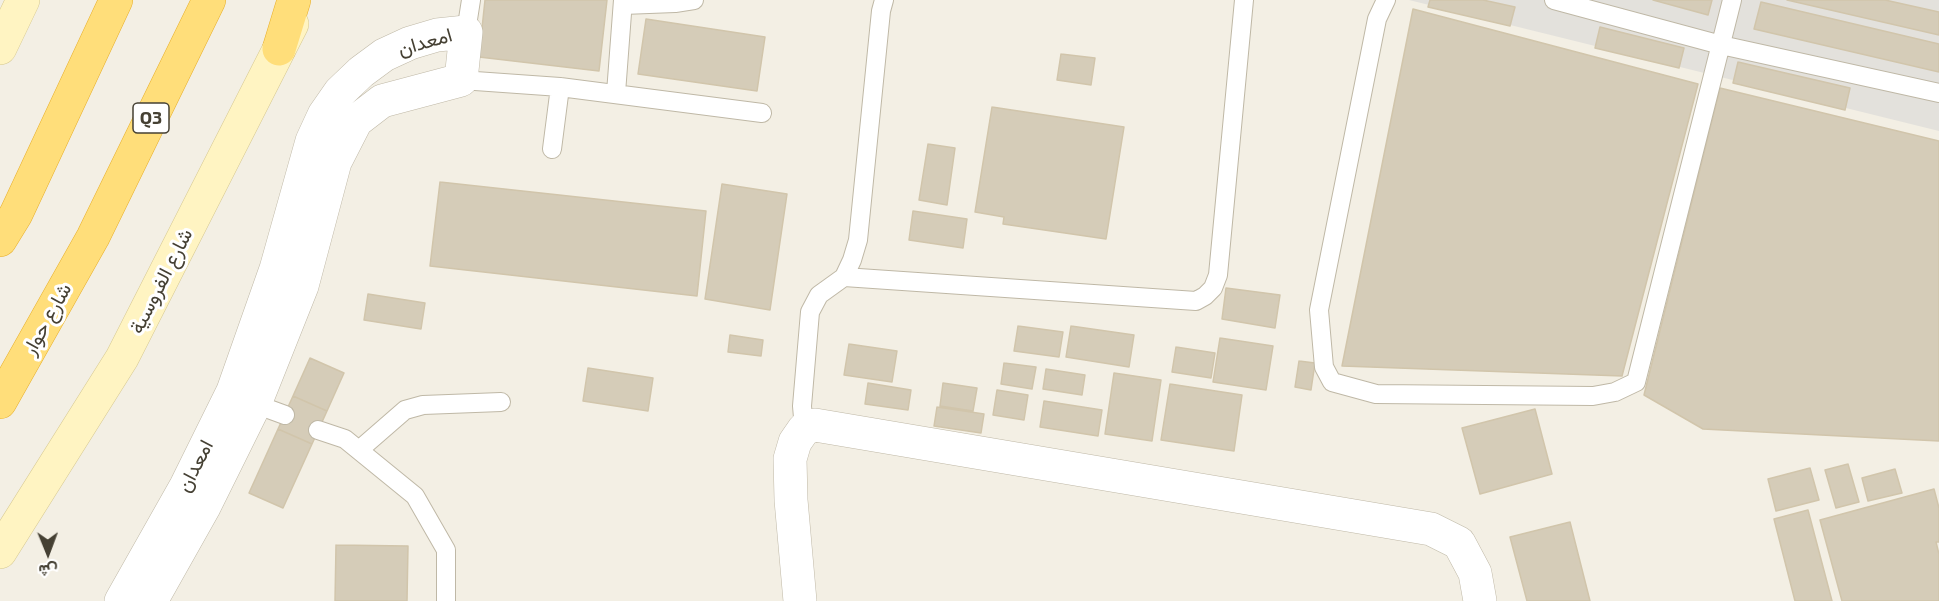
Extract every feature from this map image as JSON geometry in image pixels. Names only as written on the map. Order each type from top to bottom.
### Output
[{"type":"highway","points":[[8,227],[116,0]]},
{"type":"highway","name":"شارع حوار","points":[[0,402],[93,237],[209,0]]},
{"type":"highway","points":[[279,49],[294,0]]},
{"type":"main road","points":[[0,48],[24,0]]},
{"type":"main road","name":"شارع الفروسية","points":[[0,552],[122,358],[304,0]]},
{"type":"street","name":"امعدان","points":[[152,601],[204,507],[270,410],[335,162],[356,121],[382,101],[461,80],[468,16]]},
{"type":"street","name":"امعدان","points":[[121,601],[186,486],[233,391],[276,269],[312,141],[324,115],[347,85],[384,55],[410,43],[437,35],[468,16]]},
{"type":"street","points":[[800,601],[791,501],[790,459],[795,442],[804,429],[815,425],[1431,529],[1460,543],[1475,573],[1480,601]]},
{"type":"lane","points":[[616,93],[623,3],[675,3],[694,0]]},
{"type":"lane","points":[[804,429],[802,406],[810,312],[819,295],[844,277],[858,240],[884,0]]},
{"type":"lane","points":[[844,277],[1196,301],[1205,296],[1213,288],[1218,275],[1244,0]]},
{"type":"lane","points":[[1386,0],[1377,19],[1319,310],[1324,368],[1332,382],[1376,394],[1593,396],[1615,392],[1636,382],[1732,0]]},
{"type":"lane","points":[[1554,0],[1721,45],[1939,93]]},
{"type":"lane","points":[[461,80],[616,93],[762,113]]},
{"type":"lane","points":[[552,148],[560,87]]},
{"type":"lane","points":[[358,450],[405,410],[423,405],[501,402]]},
{"type":"lane","points":[[318,430],[345,439],[415,496],[446,550],[446,600]]},
{"type":"shaded area","points":[[1409,0],[1939,0],[1939,131]]},
{"type":"building","points":[[485,0],[607,0],[599,71],[479,57]]},
{"type":"building","points":[[1430,0],[1483,0],[1515,7],[1510,26],[1428,7]]},
{"type":"building","points":[[1653,0],[1712,0],[1708,15]]},
{"type":"building","points":[[1787,0],[1885,0],[1939,12],[1939,35]]},
{"type":"building","points":[[1761,2],[1939,44],[1939,72],[1754,29]]},
{"type":"building","points":[[1413,9],[1698,84],[1622,376],[1342,366]]},
{"type":"building","points":[[646,19],[765,37],[757,91],[638,74]]},
{"type":"building","points":[[1600,27],[1684,48],[1679,68],[1595,48]]},
{"type":"building","points":[[1061,54],[1095,58],[1091,85],[1057,80]]},
{"type":"building","points":[[1738,62],[1850,88],[1845,110],[1733,83]]},
{"type":"building","points":[[1720,88],[1939,141],[1939,441],[1703,429],[1644,395]]},
{"type":"building","points":[[992,107],[1124,127],[1106,239],[1003,224],[1004,217],[975,212]]},
{"type":"building","points":[[928,144],[955,148],[947,205],[919,200]]},
{"type":"building","points":[[440,182],[706,211],[697,296],[430,266]]},
{"type":"building","points":[[722,184],[787,194],[770,310],[705,299]]},
{"type":"building","points":[[913,211],[967,219],[963,248],[909,240]]},
{"type":"building","points":[[1226,288],[1280,295],[1275,328],[1222,319]]},
{"type":"building","points":[[368,294],[425,303],[421,329],[364,320]]},
{"type":"building","points":[[1018,326],[1063,332],[1059,357],[1014,351]]},
{"type":"building","points":[[1071,326],[1134,335],[1129,367],[1066,357]]},
{"type":"building","points":[[730,335],[763,340],[761,356],[728,352]]},
{"type":"building","points":[[1220,338],[1273,346],[1266,390],[1213,382]]},
{"type":"building","points":[[849,344],[897,351],[892,382],[844,375]]},
{"type":"building","points":[[1176,347],[1215,353],[1211,378],[1172,372]]},
{"type":"building","points":[[310,358],[344,373],[327,411],[293,396]]},
{"type":"building","points":[[1299,361],[1315,363],[1311,390],[1295,387]]},
{"type":"building","points":[[1004,363],[1036,367],[1032,389],[1001,384]]},
{"type":"building","points":[[588,368],[653,378],[648,411],[583,401]]},
{"type":"building","points":[[1046,369],[1085,375],[1082,395],[1043,389]]},
{"type":"building","points":[[1114,373],[1161,380],[1152,441],[1105,434]]},
{"type":"building","points":[[868,383],[911,390],[908,410],[865,404]]},
{"type":"building","points":[[943,383],[977,388],[973,411],[940,406]]},
{"type":"building","points":[[1170,384],[1242,395],[1234,451],[1161,440]]},
{"type":"building","points":[[997,390],[1028,395],[1024,420],[993,415]]},
{"type":"building","points":[[293,396],[327,411],[312,444],[278,429]]},
{"type":"building","points":[[1044,401],[1102,410],[1098,436],[1040,427]]},
{"type":"building","points":[[937,407],[984,414],[981,433],[934,426]]},
{"type":"building","points":[[1535,409],[1552,474],[1480,494],[1462,428]]},
{"type":"building","points":[[278,429],[312,444],[283,508],[249,493]]},
{"type":"building","points":[[1848,464],[1859,502],[1836,508],[1825,470]]},
{"type":"building","points":[[1810,468],[1819,500],[1776,511],[1768,479]]},
{"type":"building","points":[[1895,469],[1902,493],[1868,501],[1862,478]]},
{"type":"building","points":[[1934,489],[1939,508],[1939,542],[1936,542],[1939,554],[1939,601],[1842,601],[1820,520]]},
{"type":"building","points":[[1808,510],[1832,601],[1795,601],[1774,519]]},
{"type":"building","points":[[1570,522],[1590,601],[1527,601],[1510,537]]},
{"type":"building","points":[[336,545],[408,546],[407,601],[335,601]]}]
